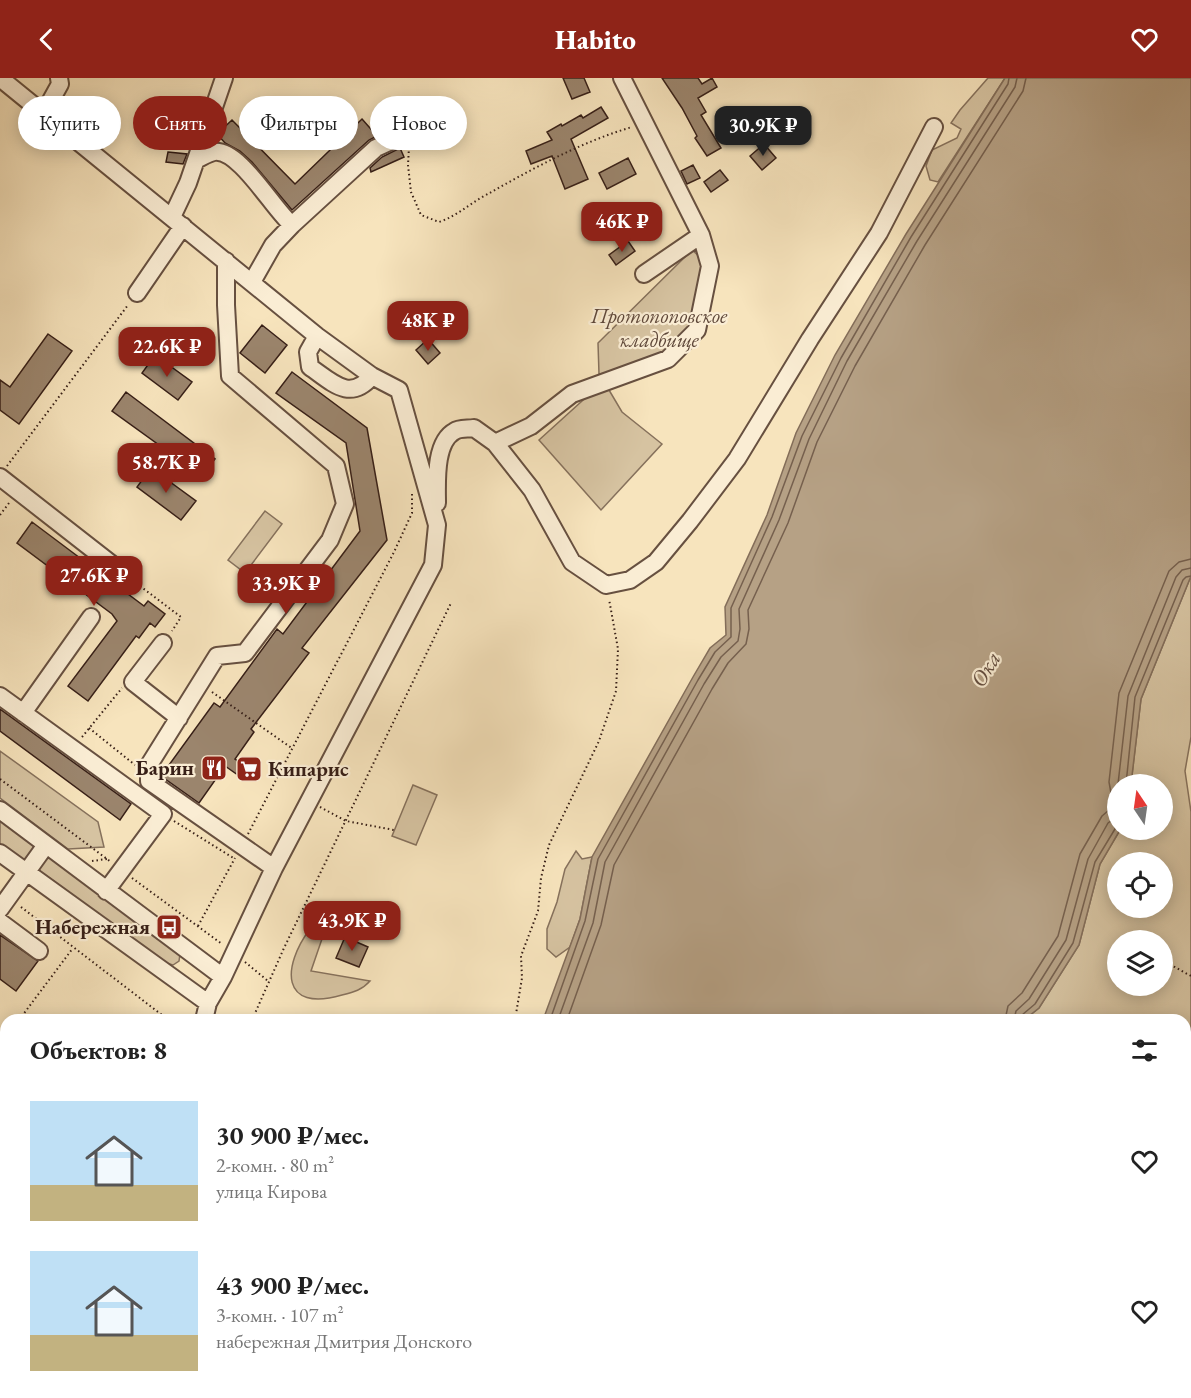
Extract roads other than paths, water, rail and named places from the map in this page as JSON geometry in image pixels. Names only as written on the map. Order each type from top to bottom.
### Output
[{"type":"street","points":[[0,78],[23,96]]},
{"type":"street","points":[[53,96],[60,84],[58,78]]},
{"type":"street","points":[[137,293],[178,221],[224,78]]},
{"type":"street","points":[[495,442],[531,426],[572,394],[668,359],[697,330],[710,266],[701,235],[622,78]]},
{"type":"street","points":[[205,1014],[208,1003],[223,977],[274,868],[433,565],[437,525],[436,484],[443,443],[454,431],[474,428],[495,442],[532,490],[572,562],[606,585],[630,580],[656,562],[736,459],[879,233],[934,127]]},
{"type":"street","points":[[90,150],[317,336],[372,376],[399,390],[437,525]]},
{"type":"street","points":[[252,282],[273,245],[374,150]]},
{"type":"street","points":[[196,160],[214,152],[227,153],[265,192],[280,216],[292,225]]},
{"type":"street","points":[[644,274],[701,235]]},
{"type":"street","points":[[226,261],[230,376],[336,466],[345,504],[330,540],[245,653],[217,656],[149,765],[149,781],[238,852],[274,868]]},
{"type":"street","points":[[317,336],[308,352],[310,368],[346,390],[356,390],[364,386],[372,376]]},
{"type":"street","points":[[4,471],[128,577]]},
{"type":"street","points":[[23,713],[91,617]]},
{"type":"street","points":[[163,643],[133,682],[179,718]]},
{"type":"street","points":[[0,696],[164,814],[106,891]]},
{"type":"street","points":[[0,810],[223,977]]},
{"type":"street","points":[[4,903],[46,844]]},
{"type":"street","points":[[0,853],[208,1003]]},
{"type":"street","points":[[0,922],[39,951]]},
{"type":"water","name":"Ока","points":[[1005,78],[1191,78],[1191,576],[1141,699],[1132,774],[1107,774],[1107,840],[1114,840],[1100,864],[1079,945],[1039,1008],[1032,1014],[545,1014],[580,919],[592,857],[710,648],[726,635],[725,607],[767,515],[796,433],[835,355],[906,234]]},
{"type":"place","name":"Барин","points":[[214,768]]},
{"type":"place","name":"Кипарис","points":[[249,769]]},
{"type":"place","name":"Набережная","points":[[169,927]]},
{"type":"park label","name":"Протопоповское кладбище","points":[[659,328]]}]
